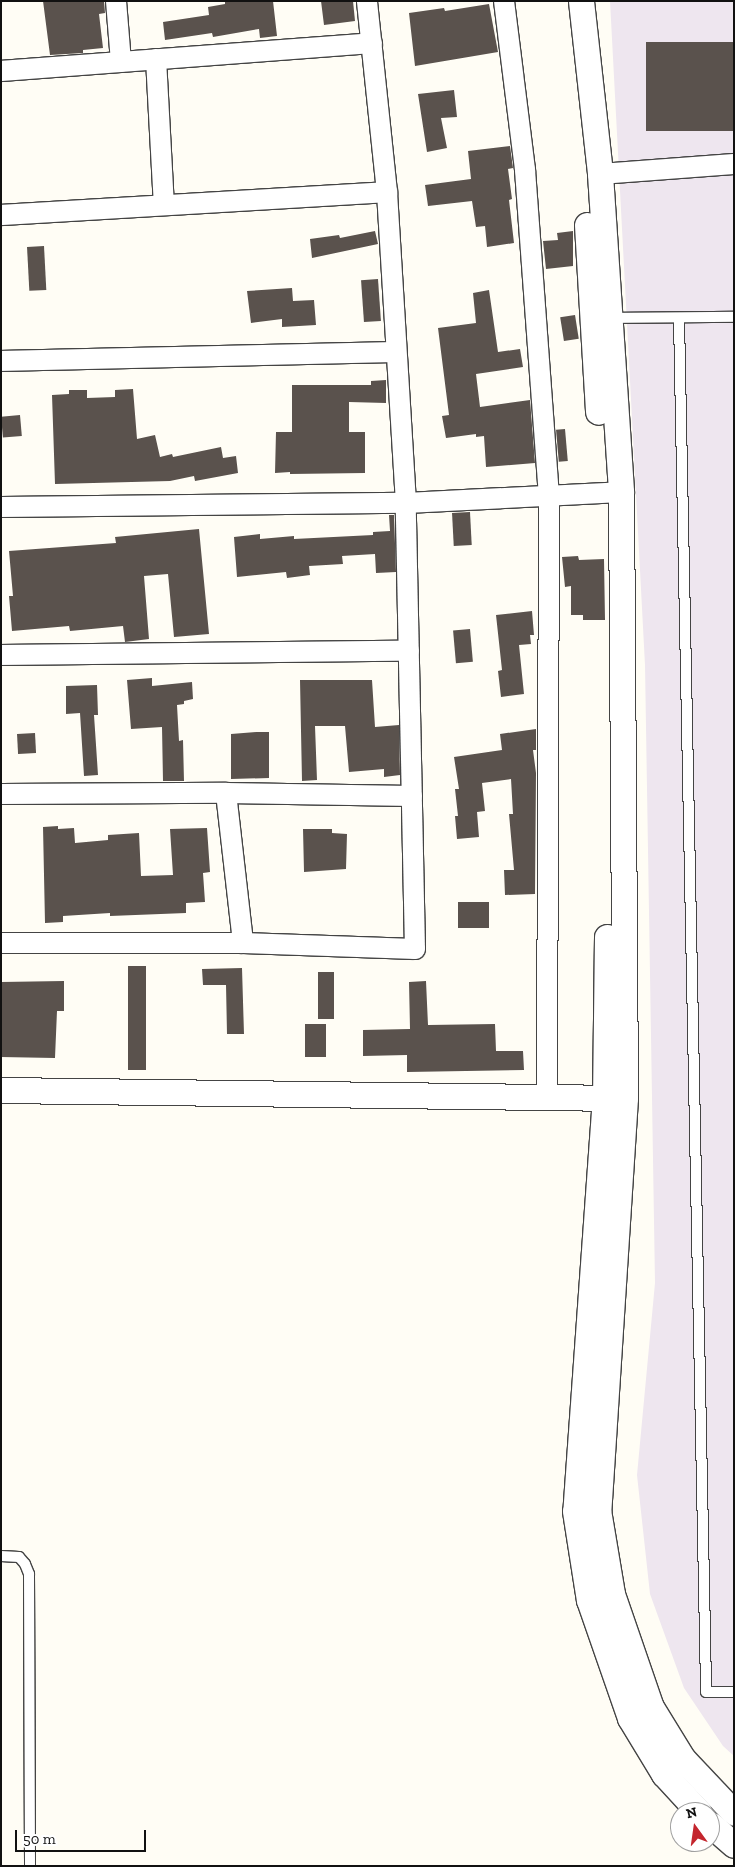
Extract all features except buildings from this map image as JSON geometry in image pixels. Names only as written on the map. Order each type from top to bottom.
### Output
[{"type":"street","points":[[116,1],[121,62]]},
{"type":"street","points":[[1,943],[243,943],[415,948],[406,503],[388,192],[367,1]]},
{"type":"street","points":[[504,1],[525,170],[549,494],[547,1096]]},
{"type":"street","points":[[565,1],[600,318],[614,412],[612,493],[615,1098],[598,1510],[612,1594],[651,1707],[683,1759],[734,1813]]},
{"type":"street","points":[[581,1],[600,174],[600,318]]},
{"type":"street","points":[[1,70],[372,43]]},
{"type":"street","points":[[156,59],[164,206]]},
{"type":"street","points":[[600,174],[734,164]]},
{"type":"street","points":[[1,215],[388,192]]},
{"type":"street","points":[[1,361],[396,352]]},
{"type":"street","points":[[1,507],[406,503],[549,494],[612,493]]},
{"type":"street","points":[[1,655],[409,651]]},
{"type":"street","points":[[1,794],[226,793],[412,796]]},
{"type":"street","points":[[226,793],[243,943]]},
{"type":"street","points":[[1,1090],[615,1098]]},
{"type":"street","points":[[615,1098],[575,1511],[589,1600],[630,1718],[664,1774],[690,1802]]},
{"type":"street","points":[[720,1832],[734,1844]]},
{"type":"lane","points":[[600,318],[734,317]]},
{"type":"lane","points":[[679,318],[706,1692],[734,1692]]},
{"type":"lane","points":[[1,1556],[19,1557],[25,1564],[29,1574],[30,1866]]},
{"type":"shaded area","points":[[610,1],[734,1],[734,1756],[723,1746],[684,1688],[650,1594],[637,1475],[655,1283],[645,665]]}]
